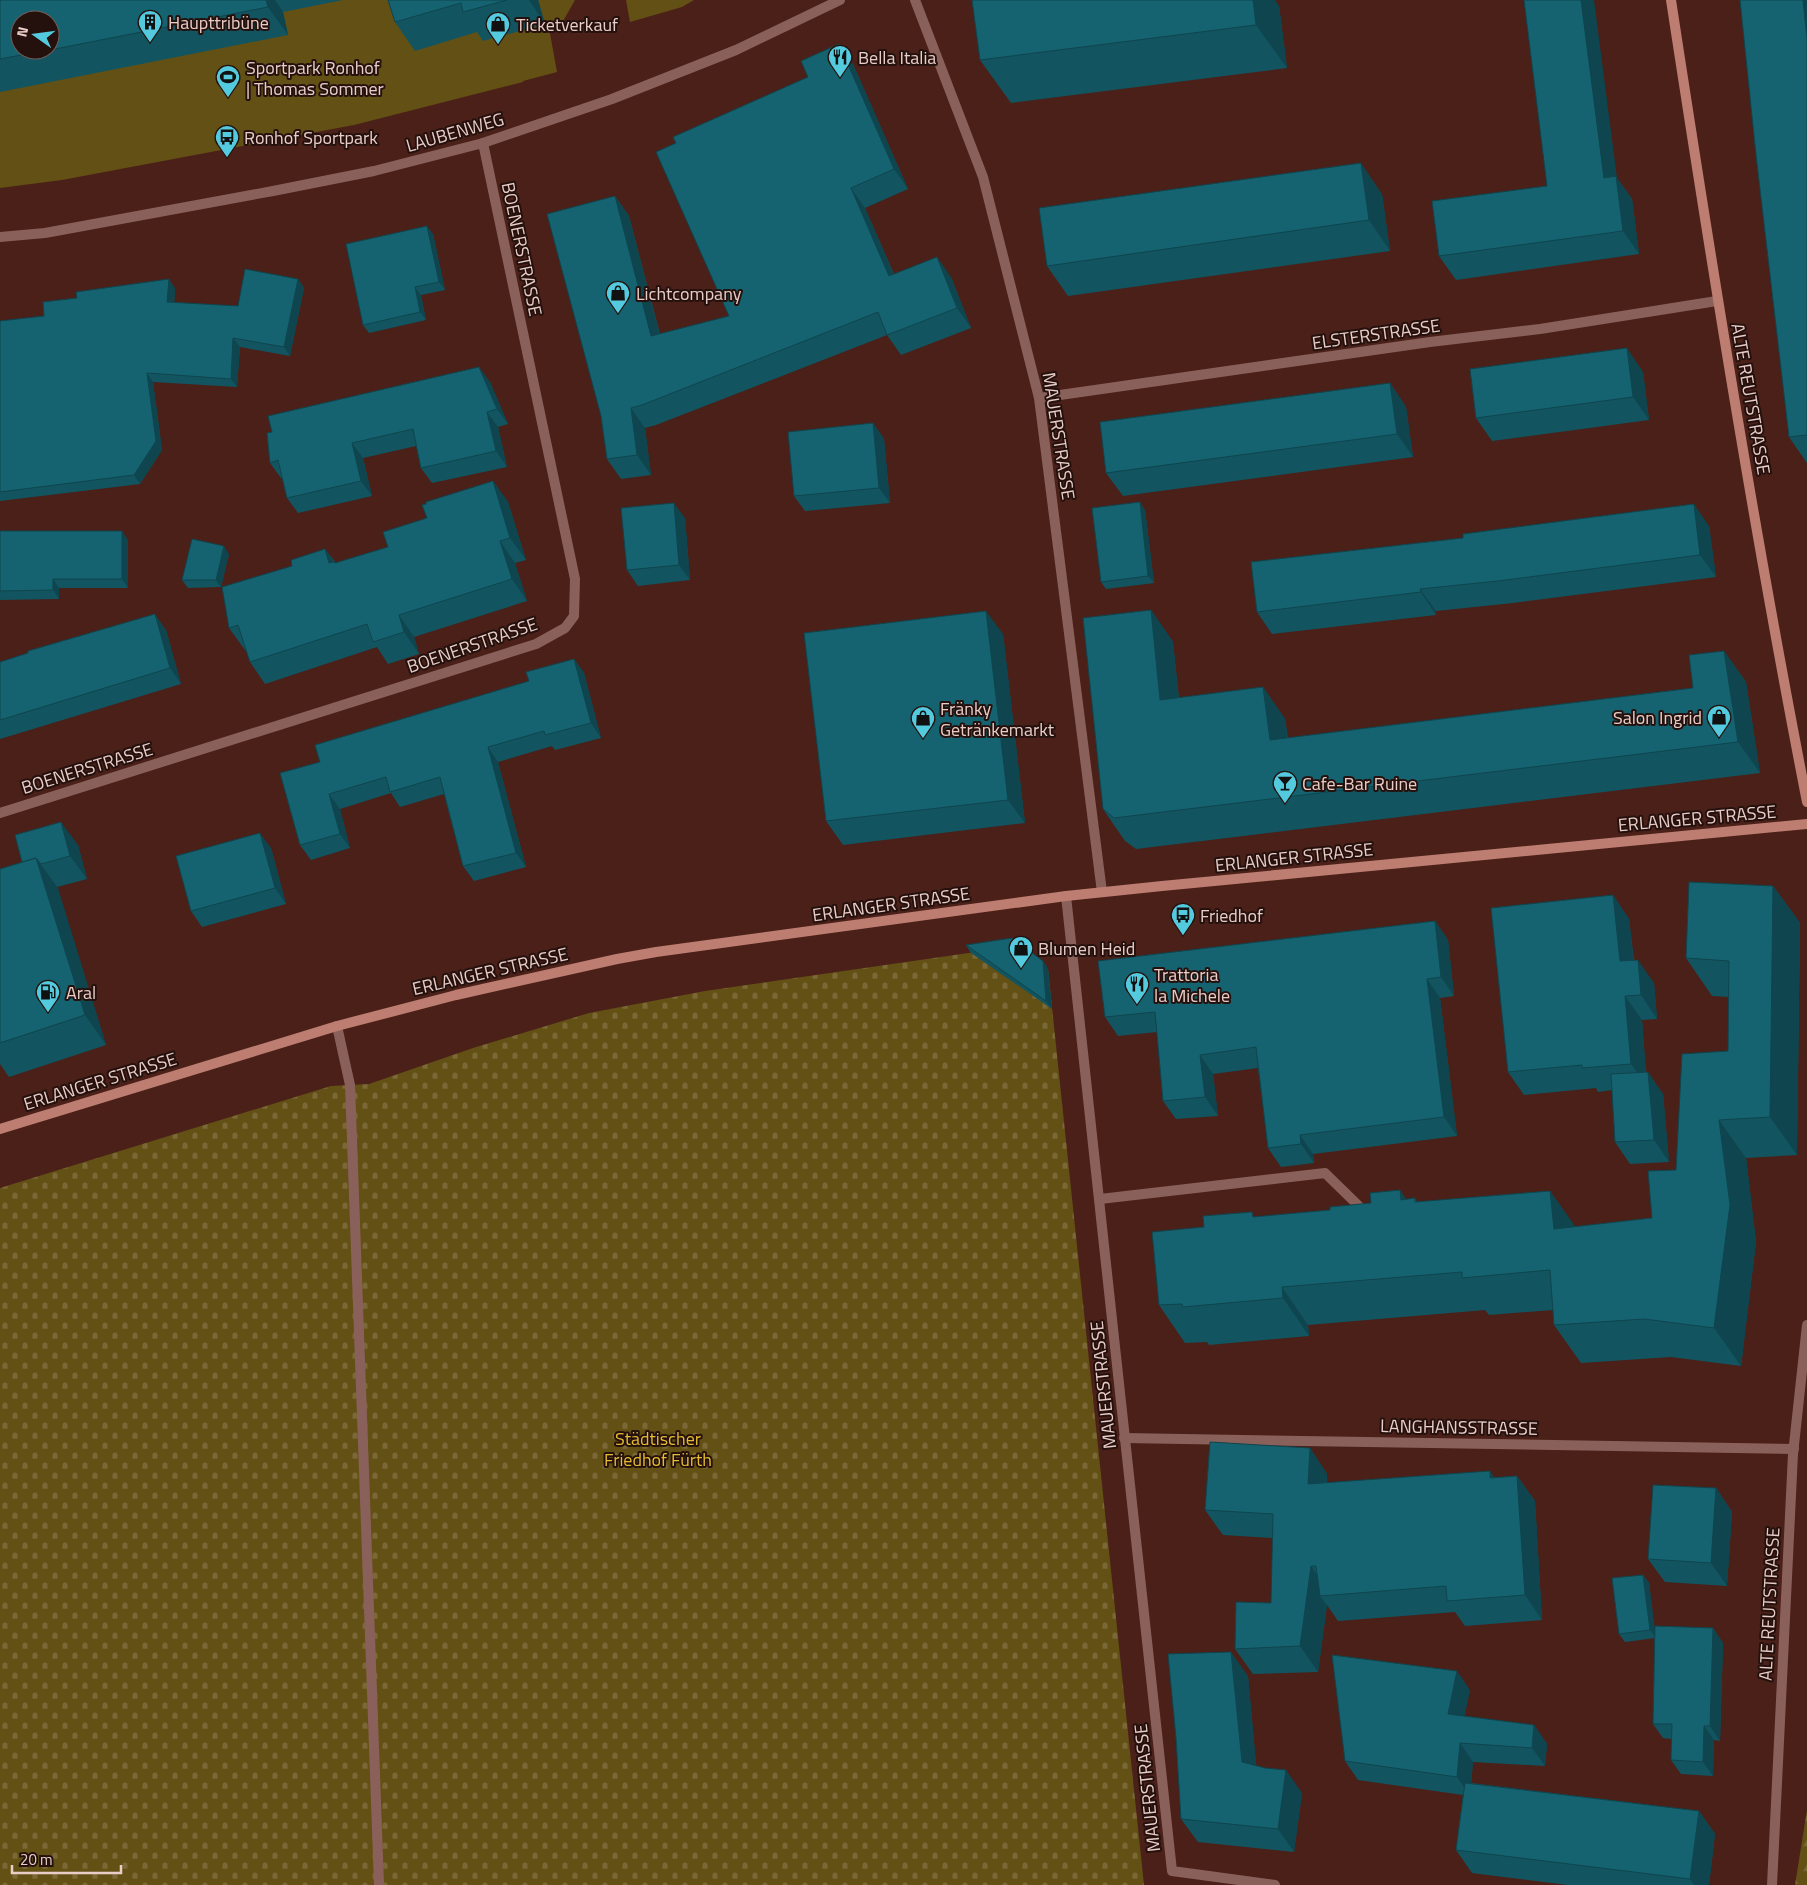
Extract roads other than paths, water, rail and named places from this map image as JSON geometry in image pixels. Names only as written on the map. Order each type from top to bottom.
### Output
[{"type":"main road","name":"ALTE REUTSTRASSE","points":[[1671,0],[1718,301],[1770,611],[1807,802]]},
{"type":"main road","name":"ERLANGER STRASSE","points":[[0,1129],[336,1026],[465,993],[656,952],[1066,896],[1807,824]]},
{"type":"street","name":"LAUBENWEG","points":[[0,237],[45,233],[247,196],[374,171],[483,143],[630,92],[736,50],[840,0]]},
{"type":"street","name":"MAUERSTRASSE","points":[[915,0],[983,177],[1039,398],[1102,892]]},
{"type":"street","name":"BOENERSTRASSE","points":[[0,813],[536,644],[565,628],[574,616],[576,579],[483,143]]},
{"type":"street","name":"ELSTERSTRASSE","points":[[1039,398],[1430,342],[1540,329],[1718,301]]},
{"type":"street","name":"MAUERSTRASSE","points":[[1066,896],[1172,1871],[1275,1885]]},
{"type":"street","points":[[336,1026],[350,1085],[379,1885]]},
{"type":"street","points":[[1100,1199],[1325,1173],[1373,1220]]},
{"type":"street","name":"ALTE REUTSTRASSE","points":[[1772,1885],[1794,1449],[1807,1326]]},
{"type":"street","name":"LANGHANSSTRASSE","points":[[1124,1438],[1794,1449]]},
{"type":"place","name":"Haupttribüne","points":[[150,43]]},
{"type":"place","name":"Ticketverkauf","points":[[498,45]]},
{"type":"place","name":"Bella Italia","points":[[840,78]]},
{"type":"place","name":"Sportpark Ronhof | Thomas Sommer","points":[[228,98]]},
{"type":"place","name":"Ronhof Sportpark","points":[[227,158]]},
{"type":"place","name":"Lichtcompany","points":[[618,314]]},
{"type":"place","name":"Salon Ingrid","points":[[1719,738]]},
{"type":"place","name":"Fränky Getränkemarkt","points":[[923,739]]},
{"type":"place","name":"Cafe-Bar Ruine","points":[[1285,804]]},
{"type":"place","name":"Friedhof","points":[[1183,936]]},
{"type":"place","name":"Blumen Heid","points":[[1021,969]]},
{"type":"place","name":"Trattoria la Michele","points":[[1137,1005]]},
{"type":"place","name":"Aral","points":[[48,1013]]},
{"type":"park label","name":"Städtischer Friedhof Fürth","points":[[658,1448]]}]
